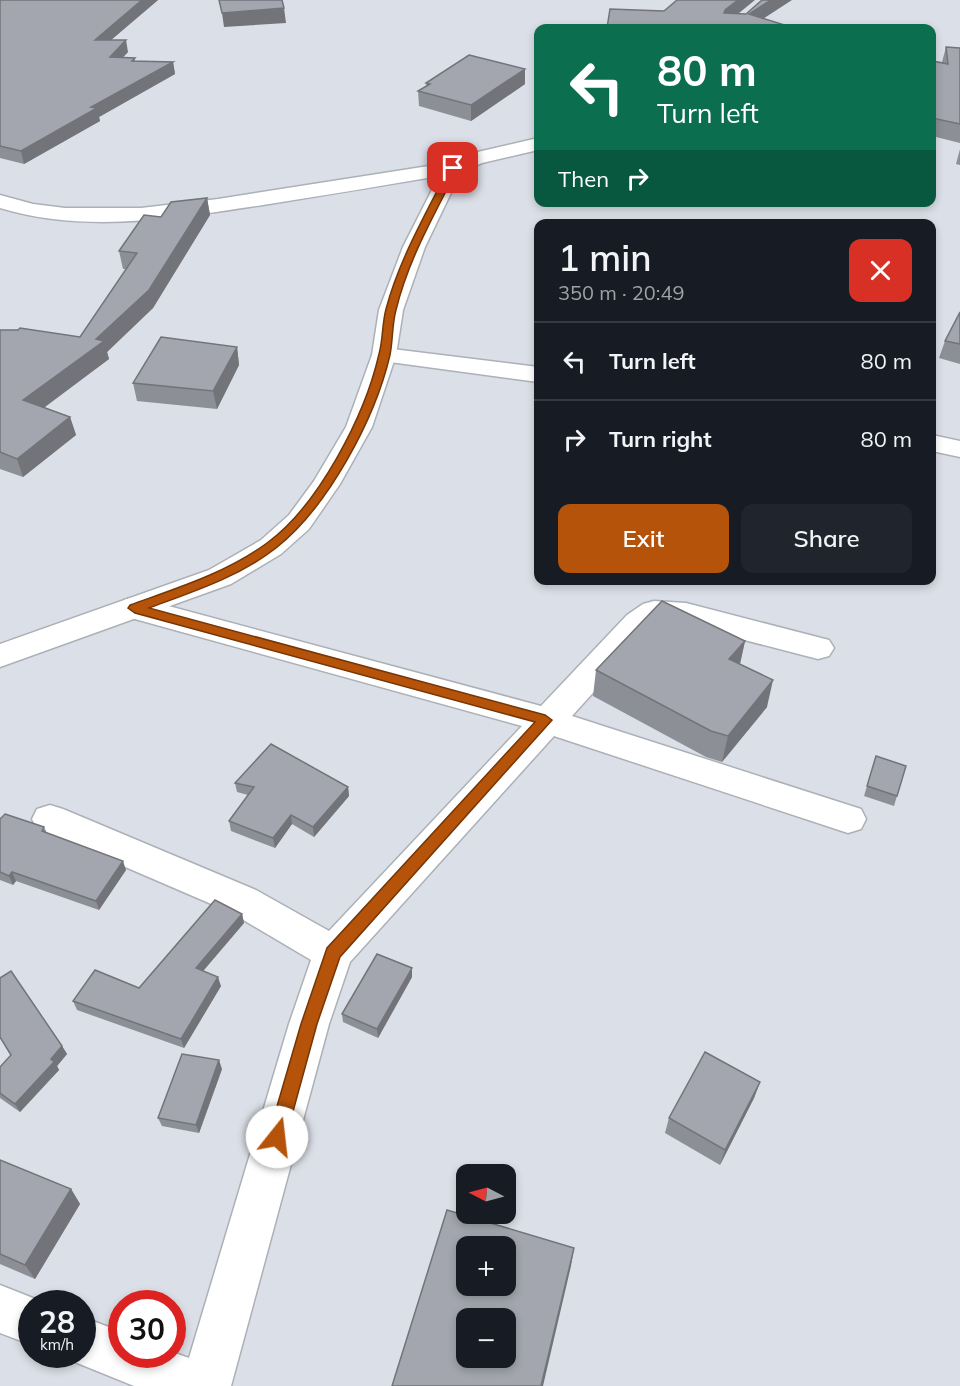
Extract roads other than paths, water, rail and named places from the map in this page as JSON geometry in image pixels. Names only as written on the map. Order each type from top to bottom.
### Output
[{"type":"street","points":[[0,201],[18,208],[54,215],[197,208],[453,168],[476,158],[534,145]]},
{"type":"street","points":[[0,656],[220,577],[271,547],[299,522],[326,484],[359,427],[384,355],[391,310],[410,257],[453,168]]},
{"type":"street","points":[[384,355],[534,374]]},
{"type":"street","points":[[936,445],[960,449]]},
{"type":"street","points":[[135,608],[545,720],[848,819]]},
{"type":"street","points":[[206,1386],[309,1024],[333,953],[545,720],[638,623],[654,612],[686,614],[818,648]]},
{"type":"street","points":[[50,819],[243,901],[333,953]]},
{"type":"street","points":[[0,1309],[18,1316]]},
{"type":"street","points":[[96,1346],[197,1386]]}]
